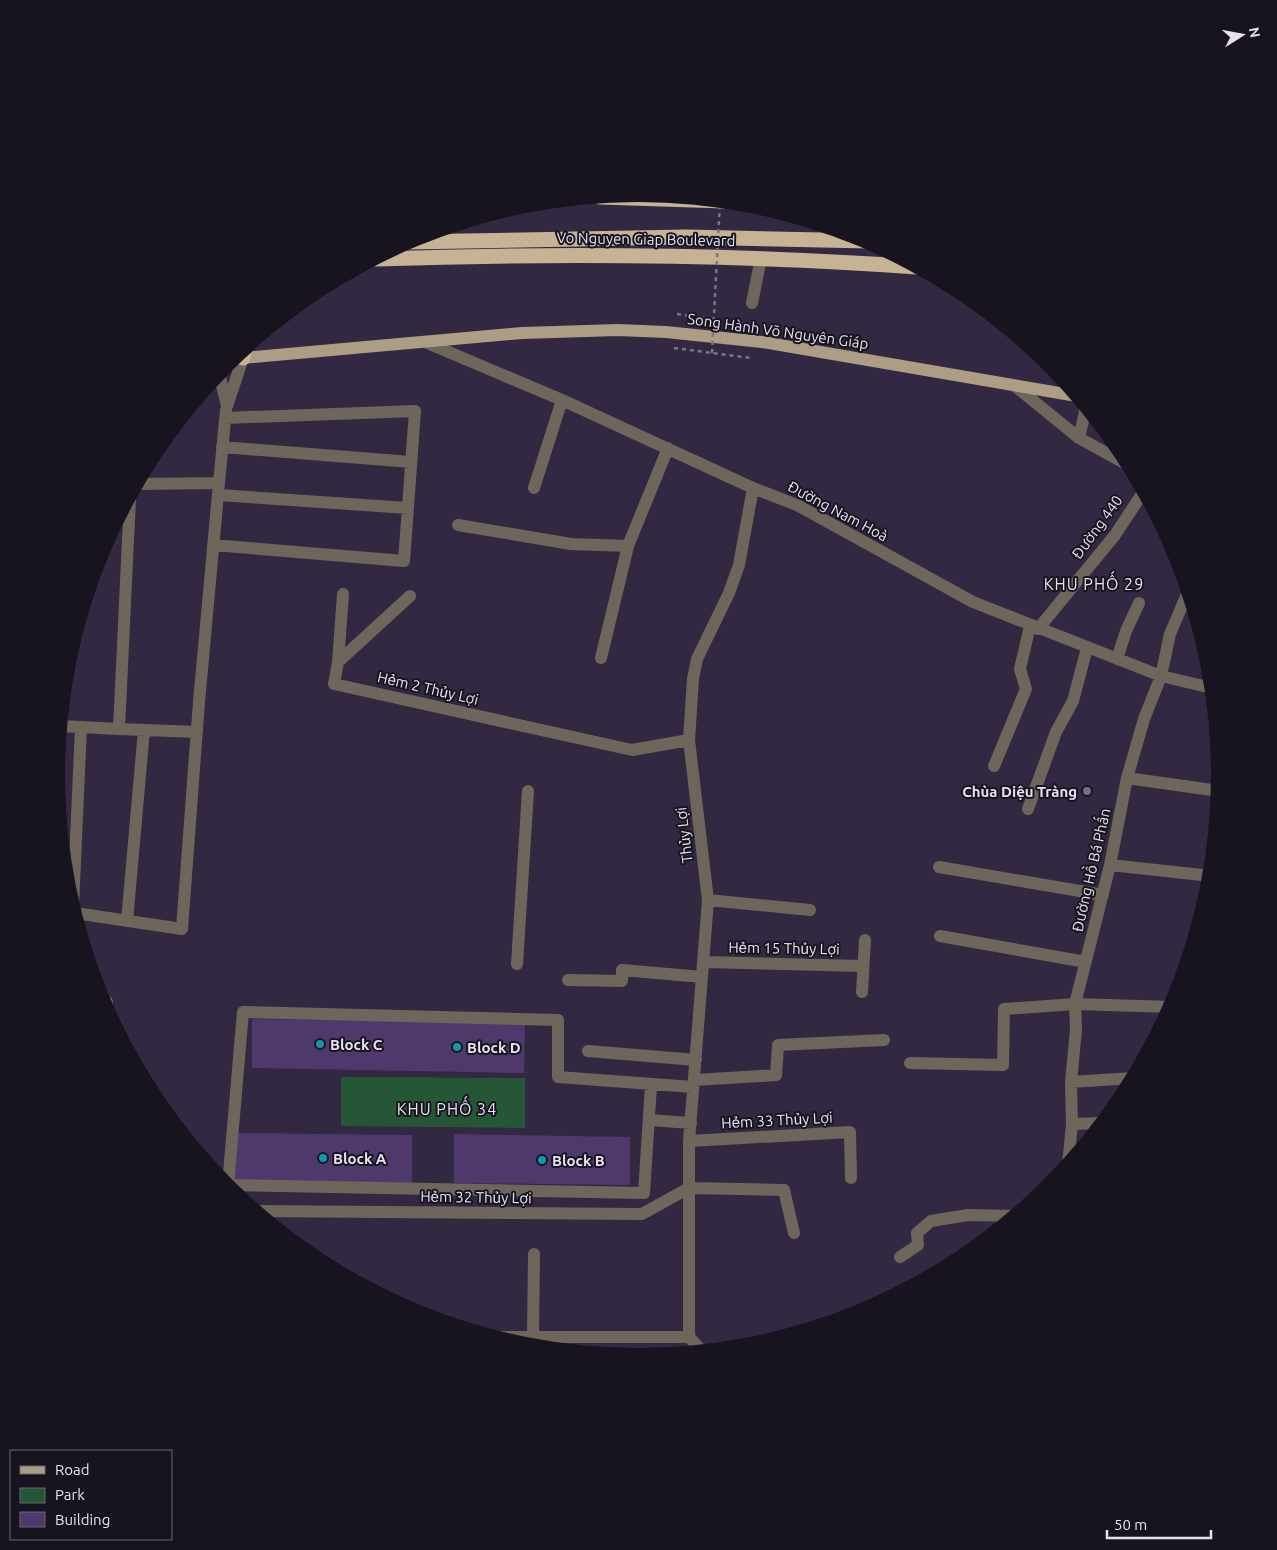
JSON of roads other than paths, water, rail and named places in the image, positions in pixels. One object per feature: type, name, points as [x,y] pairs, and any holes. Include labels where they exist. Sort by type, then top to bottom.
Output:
[{"type":"highway","name":"Vo Nguyen Giap Boulevard","points":[[428,242],[686,237],[846,240]]},
{"type":"highway","name":"Vo Nguyen Giap Boulevard","points":[[392,258],[515,254],[761,258],[902,266]]},
{"type":"main road","name":"Song Hành Võ Nguyên Giáp","points":[[248,355],[570,331],[666,332],[762,342],[1068,394]]},
{"type":"street","points":[[752,303],[761,258]]},
{"type":"street","name":"Đường Nam Hoà","points":[[425,342],[562,400],[753,488],[797,505],[973,602],[1034,628],[1161,676],[1205,686]]},
{"type":"street","points":[[83,914],[182,929],[222,447],[226,412],[237,365]]},
{"type":"street","points":[[221,382],[226,412]]},
{"type":"street","points":[[1015,386],[1079,438],[1117,459]]},
{"type":"street","points":[[534,488],[562,400]]},
{"type":"street","points":[[213,545],[404,560],[415,411],[226,412]]},
{"type":"street","points":[[1079,438],[1084,415]]},
{"type":"street","points":[[222,447],[411,462]]},
{"type":"street","points":[[601,658],[628,546],[668,448]]},
{"type":"street","points":[[144,484],[219,489],[408,508]]},
{"type":"street","name":"Thủy Lợi","points":[[689,1338],[689,1141],[708,900],[689,740],[693,679],[697,659],[729,593],[739,565],[753,488]]},
{"type":"street","name":"Đường 440","points":[[1034,628],[1115,535],[1140,497]]},
{"type":"street","points":[[119,728],[129,511]]},
{"type":"street","points":[[458,525],[571,544],[628,546]]},
{"type":"street","points":[[338,662],[343,594]]},
{"type":"street","points":[[338,662],[410,596]]},
{"type":"street","name":"Đường Hồ Bá Phấn","points":[[1069,1154],[1072,1124],[1071,1082],[1076,1029],[1075,1004],[1110,865],[1127,778],[1144,720],[1161,676],[1170,634],[1185,600]]},
{"type":"street","points":[[1117,659],[1126,631],[1139,603]]},
{"type":"street","points":[[994,766],[1026,689],[1020,669],[1034,628]]},
{"type":"street","points":[[1028,809],[1056,732],[1073,701],[1087,648]]},
{"type":"street","name":"Hẻm 2 Thủy Lợi","points":[[338,662],[334,684],[632,750],[689,740]]},
{"type":"street","points":[[67,726],[197,732]]},
{"type":"street","points":[[74,877],[82,727]]},
{"type":"street","points":[[127,921],[144,730]]},
{"type":"street","points":[[1127,778],[1212,790]]},
{"type":"street","points":[[517,964],[528,791]]},
{"type":"street","points":[[1110,865],[1203,875]]},
{"type":"street","points":[[939,867],[1103,895]]},
{"type":"street","points":[[708,900],[810,910]]},
{"type":"street","points":[[940,936],[1086,962]]},
{"type":"street","points":[[862,992],[865,940]]},
{"type":"street","name":"Hẻm 15 Thủy Lợi","points":[[704,962],[863,966]]},
{"type":"street","points":[[568,980],[622,981],[622,970],[702,977]]},
{"type":"street","points":[[910,1063],[1003,1066],[1004,1009],[1075,1004],[1163,1007]]},
{"type":"street","points":[[229,1176],[242,1012],[558,1020],[558,1077],[651,1085],[694,1084],[776,1075],[778,1045],[884,1040]]},
{"type":"street","points":[[588,1051],[696,1060]]},
{"type":"street","points":[[1071,1082],[1125,1079]]},
{"type":"street","points":[[238,1185],[644,1193],[651,1085]]},
{"type":"street","points":[[649,1120],[690,1123]]},
{"type":"street","points":[[1072,1124],[1093,1124]]},
{"type":"street","name":"Hẻm 33 Thủy Lợi","points":[[689,1141],[850,1132],[852,1178]]},
{"type":"street","points":[[689,1188],[784,1190],[794,1233]]},
{"type":"street","name":"Hẻm 32 Thủy Lợi","points":[[266,1211],[642,1214],[689,1188]]},
{"type":"street","points":[[900,1257],[918,1245],[917,1232],[930,1221],[968,1215],[1005,1216]]},
{"type":"street","points":[[533,1337],[534,1254]]},
{"type":"street","points":[[527,1337],[689,1338],[696,1345]]},
{"type":"place","name":"Chùa Diệu Tràng","points":[[1087,791]]},
{"type":"place","name":"Block C","points":[[320,1044]]},
{"type":"place","name":"Block D","points":[[457,1047]]},
{"type":"place","name":"Block A","points":[[323,1158]]},
{"type":"place","name":"Block B","points":[[542,1160]]},
{"type":"district","name":"KHU PHỐ 29","points":[[1094,584]]},
{"type":"district","name":"KHU PHỐ 34","points":[[447,1109]]}]
